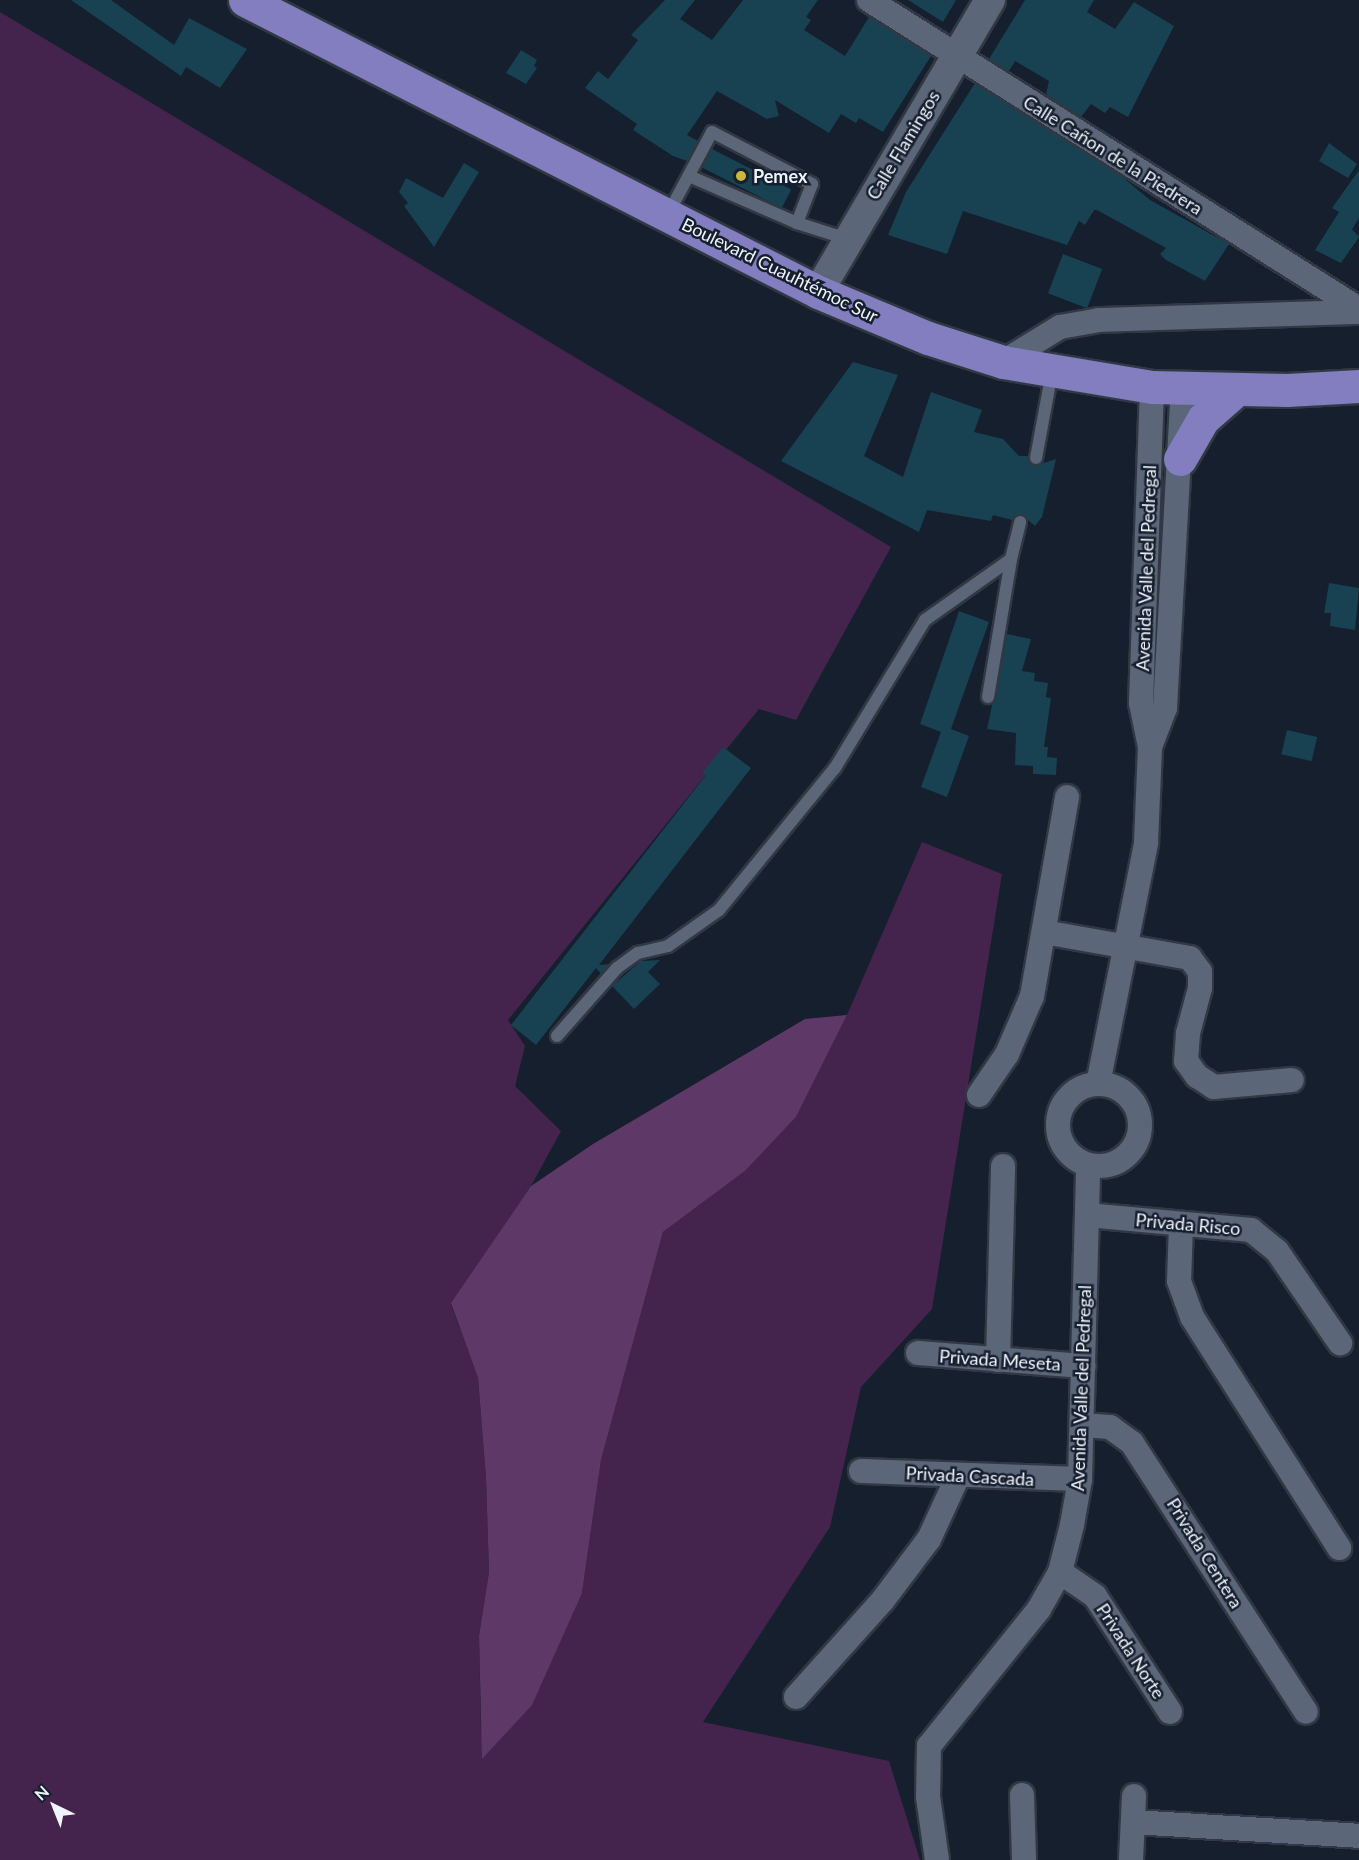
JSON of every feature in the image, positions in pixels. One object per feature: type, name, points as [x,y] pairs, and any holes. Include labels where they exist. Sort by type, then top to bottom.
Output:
[{"type":"main road","name":"Boulevard Cuauhtémoc Sur","points":[[245,0],[818,292],[928,339],[1003,362],[1168,389],[1236,391],[1359,386]]},
{"type":"main road","points":[[1179,459],[1203,419],[1236,391]]},
{"type":"street","name":"Calle Cañon de la Piedrera","points":[[869,0],[1359,310]]},
{"type":"street","name":"Calle Flamingos","points":[[818,292],[847,239],[990,0]]},
{"type":"street","name":"Calle Cañon de la Piedrera","points":[[1003,362],[1060,327],[1098,320],[1359,310]]},
{"type":"street","name":"Avenida Valle del Pedregal","points":[[1150,747],[1166,708],[1179,459],[1168,389]]},
{"type":"street","name":"Avenida Valle del Pedregal","points":[[1098,1084],[1128,945],[1146,843],[1150,747],[1141,703],[1144,604],[1168,389]]},
{"type":"street","points":[[1144,604],[1171,603]]},
{"type":"street","points":[[980,1095],[1007,1054],[1032,996],[1066,797]]},
{"type":"street","points":[[1044,932],[1128,945],[1190,958],[1200,972],[1200,988],[1188,1033],[1186,1061],[1197,1076],[1214,1087],[1293,1080]]},
{"type":"street","points":[[1098,1084],[1110,1085],[1130,1098],[1136,1107],[1140,1130],[1130,1152],[1122,1159],[1099,1166],[1088,1165],[1077,1160],[1062,1143],[1058,1120],[1067,1099],[1087,1086],[1098,1084]]},
{"type":"street","name":"Avenida Valle del Pedregal","points":[[937,1860],[928,1797],[929,1746],[1039,1609],[1060,1572],[1080,1479],[1088,1165]]},
{"type":"street","points":[[998,1360],[1003,1166]]},
{"type":"street","name":"Privada Risco","points":[[1087,1215],[1182,1225],[1230,1225],[1251,1230],[1277,1251],[1340,1343]]},
{"type":"street","points":[[1182,1225],[1179,1281],[1192,1317],[1339,1548]]},
{"type":"street","name":"Privada Meseta","points":[[918,1353],[1083,1366]]},
{"type":"street","name":"Privada Centera","points":[[1082,1425],[1110,1427],[1132,1443],[1306,1712]]},
{"type":"street","name":"Privada Cascada","points":[[861,1471],[1080,1479]]},
{"type":"street","points":[[796,1697],[883,1600],[929,1539],[958,1476]]},
{"type":"street","name":"Privada Norte","points":[[1060,1572],[1095,1596],[1170,1712]]},
{"type":"street","points":[[1022,1795],[1024,1860]]},
{"type":"street","points":[[1131,1860],[1134,1796]]},
{"type":"street","points":[[1133,1822],[1359,1836]]},
{"type":"lane","points":[[668,215],[712,132],[812,184],[797,223]]},
{"type":"lane","points":[[689,176],[797,223],[847,239]]},
{"type":"lane","points":[[1036,458],[1052,370]]},
{"type":"lane","points":[[988,697],[1011,559],[1020,522]]},
{"type":"lane","points":[[557,1036],[617,968],[638,953],[668,946],[719,910],[835,768],[926,620],[1011,559]]},
{"type":"shaded area","points":[[0,12],[891,547],[796,720],[759,709],[508,1020],[525,1046],[515,1086],[561,1131],[531,1186],[451,1304],[478,1378],[486,1478],[489,1572],[479,1636],[481,1729],[582,1593],[601,1460],[663,1232],[745,1171],[796,1117],[847,1015],[922,842],[1002,874],[932,1309],[861,1387],[830,1527],[703,1722],[889,1761],[920,1860],[0,1860]]},
{"type":"shaded area","points":[[847,1015],[796,1117],[745,1171],[663,1232],[601,1460],[582,1593],[532,1705],[482,1759],[479,1636],[489,1572],[486,1478],[478,1378],[451,1303],[531,1186],[593,1144],[805,1019]]},
{"type":"building","points":[[71,0],[111,0],[174,45],[189,18],[247,49],[220,88],[186,67],[181,76]]},
{"type":"building","points":[[665,0],[695,0],[680,19],[712,40],[743,0],[818,0],[806,17],[811,20],[804,30],[845,56],[869,17],[931,56],[883,132],[859,118],[856,123],[841,114],[829,133],[775,100],[779,116],[767,119],[717,91],[687,135],[698,141],[687,161],[673,156],[633,130],[637,124],[585,88],[598,71],[608,79],[638,40],[631,35]]},
{"type":"building","points":[[908,0],[956,0],[943,22]]},
{"type":"building","points":[[1025,0],[1094,0],[1087,12],[1115,29],[1134,2],[1174,26],[1128,117],[1110,107],[1105,113],[1091,104],[1081,117],[1046,94],[1049,81],[1015,61],[1009,71],[989,59]]},
{"type":"building","points":[[521,50],[537,60],[534,66],[537,68],[526,84],[506,73]]},
{"type":"building","points":[[975,83],[1120,175],[1150,200],[1229,244],[1205,281],[1166,260],[1160,254],[1166,248],[1097,210],[1094,210],[1085,225],[1079,221],[1067,245],[963,211],[947,254],[888,235],[906,192]]},
{"type":"building","points":[[1329,143],[1357,164],[1348,178],[1319,161]]},
{"type":"building","name":"Pemex","points":[[712,149],[791,189],[782,208],[702,168]]},
{"type":"building","points":[[464,163],[479,172],[434,247],[404,206],[408,203],[399,192],[406,178],[443,198]]},
{"type":"building","points":[[1359,170],[1359,218],[1352,229],[1359,237],[1341,263],[1315,250],[1339,212],[1332,208]]},
{"type":"building","points":[[1063,254],[1102,269],[1087,308],[1048,293]]},
{"type":"building","points":[[853,362],[898,375],[864,456],[903,477],[931,392],[982,410],[974,432],[1003,439],[1019,456],[1028,456],[1034,466],[1056,459],[1042,517],[1035,526],[1021,514],[1012,520],[993,515],[991,521],[927,510],[919,532],[781,461]]},
{"type":"building","points":[[1329,583],[1359,588],[1355,630],[1330,626],[1331,613],[1324,613]]},
{"type":"building","points":[[959,611],[989,622],[951,729],[969,736],[947,797],[921,787],[941,732],[920,724]]},
{"type":"building","points":[[1007,634],[1031,639],[1022,671],[1035,673],[1034,681],[1048,683],[1046,697],[1051,698],[1044,747],[1048,747],[1047,757],[1057,758],[1056,775],[1033,774],[1033,766],[1015,765],[1016,733],[987,729]]},
{"type":"building","points":[[1287,730],[1317,737],[1312,761],[1281,754]]},
{"type":"building","points":[[723,747],[751,768],[599,965],[610,964],[601,974],[596,968],[536,1045],[511,1025],[706,775],[702,773]]},
{"type":"building","points":[[660,960],[648,972],[660,984],[634,1009],[612,986],[641,961]]},
{"type":"place","name":"Pemex","points":[[741,176]]}]
